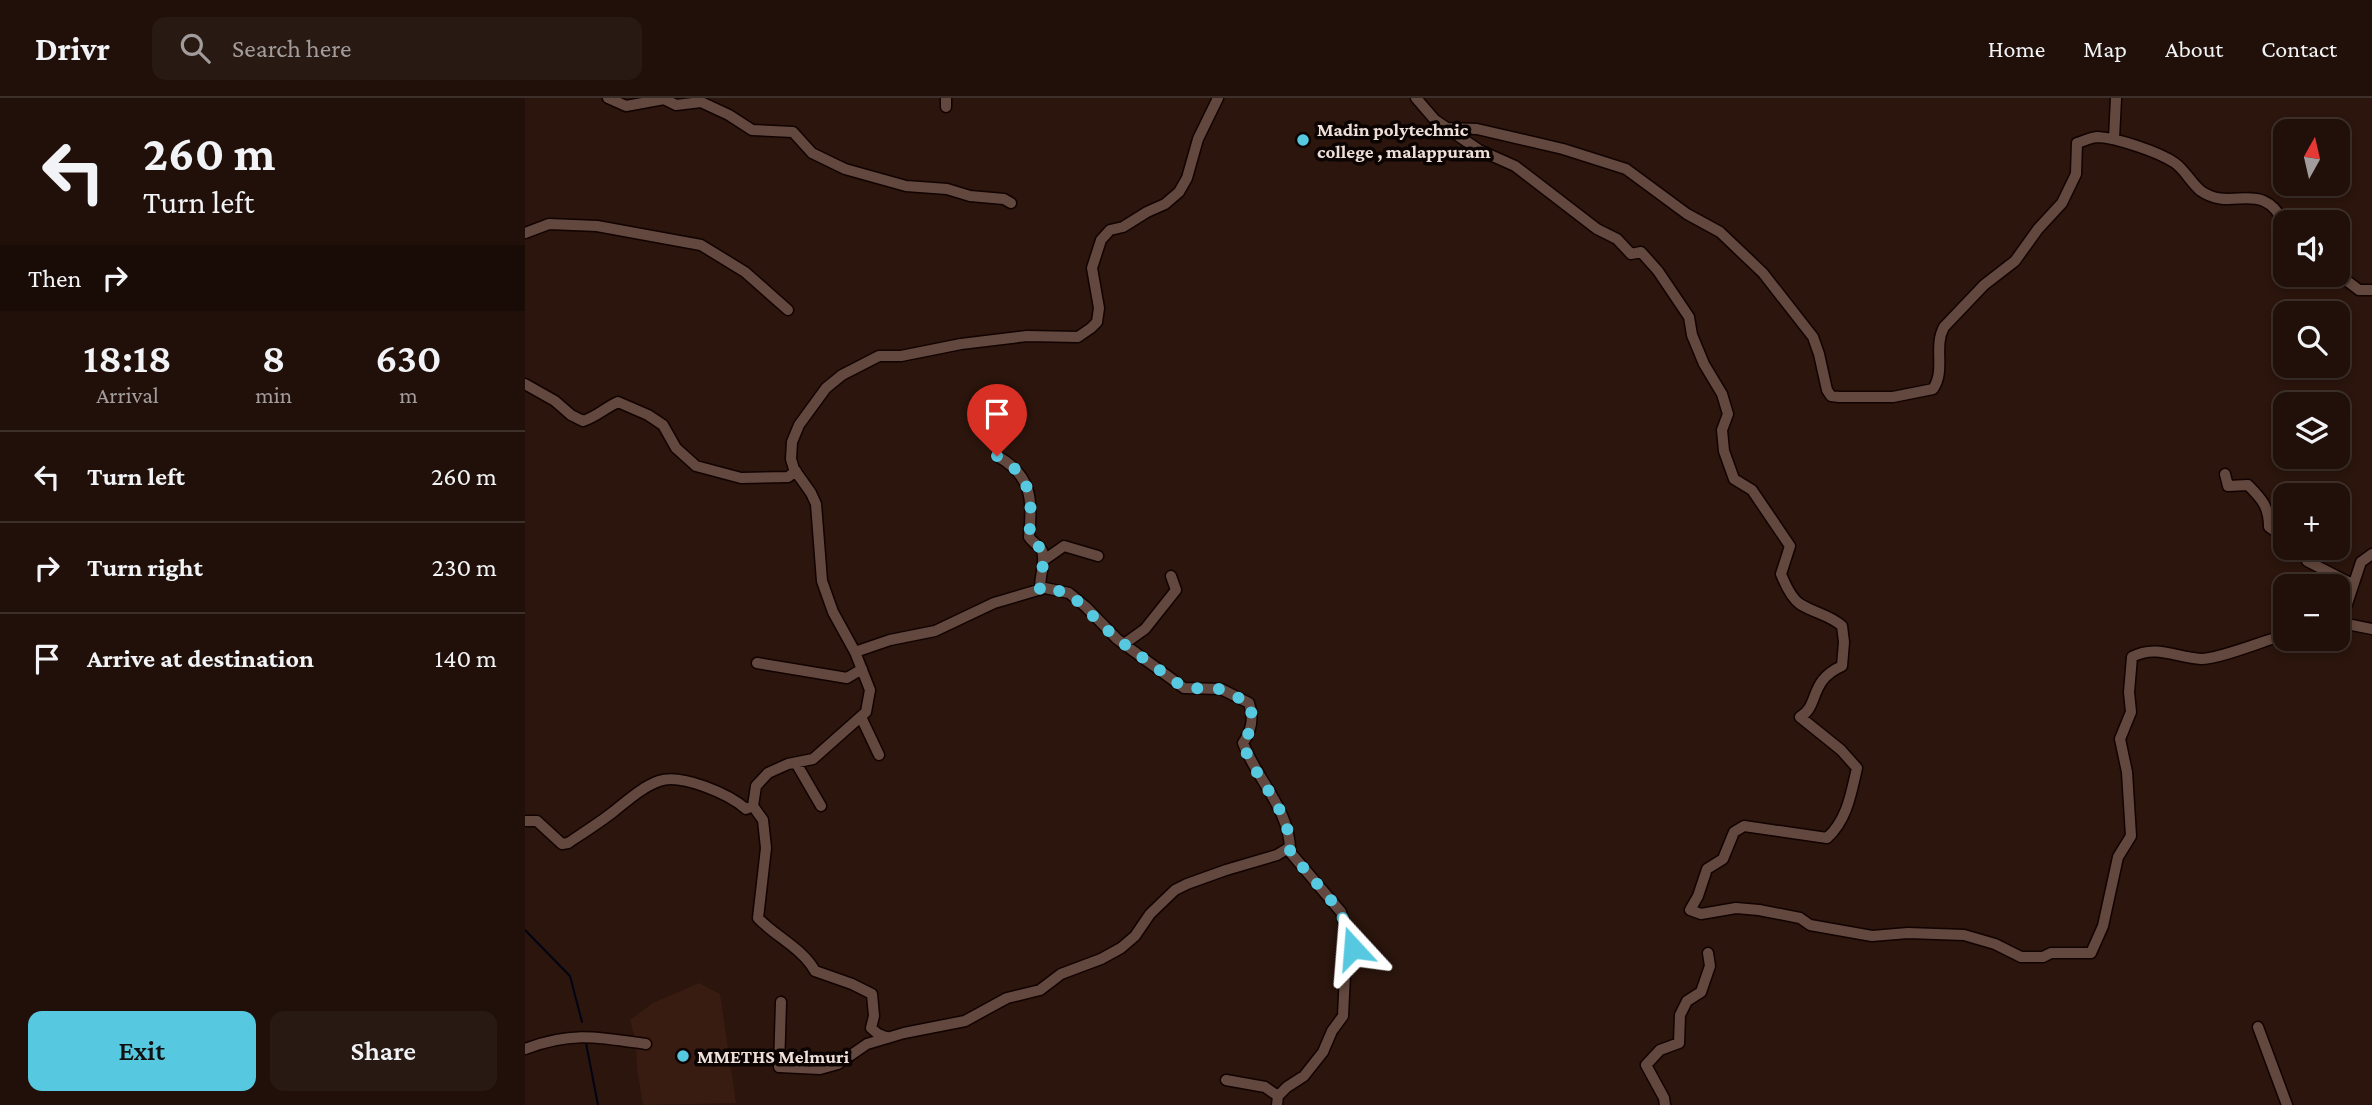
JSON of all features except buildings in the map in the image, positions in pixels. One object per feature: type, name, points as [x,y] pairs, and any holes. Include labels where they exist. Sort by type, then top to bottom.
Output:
[{"type":"street","points":[[608,98],[626,106],[664,99],[675,105],[701,103],[729,115],[752,130],[793,132],[812,153],[845,169],[906,186],[947,189],[970,197],[1004,198],[1011,203]]},
{"type":"street","points":[[888,1038],[871,1028],[874,1016],[872,994],[815,971],[807,958],[758,918],[766,848],[763,820],[753,806],[757,786],[768,773],[813,759],[866,712],[870,690],[855,652],[827,598],[819,562],[816,504],[791,459],[792,442],[799,425],[827,388],[842,375],[879,356],[901,356],[961,344],[1027,336],[1078,337],[1091,328],[1097,321],[1099,307],[1092,268],[1101,240],[1110,230],[1123,227],[1165,204],[1179,192],[1187,178],[1198,139],[1218,98]]},
{"type":"street","points":[[1416,98],[1445,128],[1479,150],[1515,166],[1597,229],[1617,239],[1631,254],[1641,252],[1658,271],[1689,317],[1692,335],[1704,364],[1722,394],[1728,414],[1722,430],[1724,451],[1734,480],[1752,490],[1790,546],[1781,574],[1787,588],[1797,603],[1833,618],[1842,626],[1842,666],[1820,680],[1807,713],[1800,718],[1841,750],[1857,768],[1839,827],[1828,838],[1744,826],[1734,832],[1723,859],[1707,869],[1690,910],[1701,914],[1736,908],[1759,910],[1800,918],[1810,925],[1872,936],[1908,933],[1964,935],[1995,944],[2021,957],[2043,957],[2051,953],[2091,953],[2103,926],[2118,857],[2131,836],[2127,772],[2120,739],[2131,712],[2129,692],[2132,657],[2143,651],[2159,651],[2202,659],[2273,638]]},
{"type":"street","points":[[2114,139],[2116,98]]},
{"type":"street","points":[[1445,128],[1477,129],[1563,149],[1635,174],[1671,203],[1731,240],[1763,273],[1813,337],[1831,396],[1893,397],[1933,389],[1940,368],[1938,351],[1940,334],[1944,327],[1984,285],[2015,261],[2062,202],[2076,174],[2077,143],[2095,136],[2123,141],[2175,163],[2202,191],[2221,198],[2258,198],[2278,210]]},
{"type":"street","points":[[525,233],[549,224],[597,226],[701,245],[745,272],[788,310]]},
{"type":"street","points":[[2350,283],[2359,290],[2372,289]]},
{"type":"street","points":[[525,384],[583,421],[594,418],[618,402],[648,415],[663,425],[676,448],[696,466],[741,478],[788,477],[796,471]]},
{"type":"street","points":[[997,456],[1013,465],[1024,477],[1032,508],[1029,537],[1041,549],[1044,560],[1039,576],[1040,590]]},
{"type":"street","points":[[2225,474],[2228,486],[2248,485],[2257,494],[2269,511],[2269,527],[2273,530]]},
{"type":"street","points":[[1044,560],[1064,546],[1098,556]]},
{"type":"street","points":[[2350,590],[2361,562],[2372,554]]},
{"type":"street","points":[[2307,560],[2352,584]]},
{"type":"street","points":[[1123,644],[1145,629],[1176,590],[1171,576]]},
{"type":"street","points":[[855,652],[890,640],[935,631],[994,603],[1045,588],[1069,593],[1123,644],[1184,688],[1221,689],[1249,703],[1252,721],[1249,734],[1243,743],[1253,766],[1287,823],[1290,852],[1341,912],[1345,927],[1354,943],[1346,964],[1343,1016],[1332,1031],[1323,1052],[1304,1076],[1277,1100],[1265,1087],[1226,1080]]},
{"type":"street","points":[[2350,625],[2372,629]]},
{"type":"street","points":[[757,663],[847,678],[862,669]]},
{"type":"street","points":[[861,717],[879,755]]},
{"type":"street","points":[[796,763],[821,806]]},
{"type":"street","points":[[527,818],[549,830],[562,844],[568,843],[660,780],[689,782],[738,802],[746,808],[753,806]]},
{"type":"street","points":[[781,1002],[777,1057],[779,1066],[820,1069],[838,1064],[867,1044],[965,1021],[1007,998],[1040,990],[1061,974],[1101,959],[1121,948],[1175,890],[1226,870],[1277,855],[1290,847]]},
{"type":"street","points":[[1665,1105],[1660,1088],[1646,1065],[1660,1050],[1679,1042],[1680,1015],[1687,1001],[1701,992],[1710,966],[1708,953]]},
{"type":"street","points":[[2258,1027],[2287,1105]]},
{"type":"street","points":[[525,1049],[549,1040],[585,1036],[646,1044]]},
{"type":"shaded area","name":"MMETHS Melmuri","points":[[699,983],[720,994],[736,1103],[643,1105],[636,1042],[630,1020],[653,1003]]},
{"type":"waterway","points":[[525,930],[570,976],[582,1022]]},
{"type":"waterway","points":[[586,1043],[598,1105]]},
{"type":"place","name":"Madin polytechnic college , malappuram","points":[[1303,140]]},
{"type":"place","name":"MMETHS Melmuri","points":[[683,1056]]},
{"type":"route","points":[[997,456],[1013,465],[1024,477],[1032,508],[1029,537],[1041,549],[1044,560],[1039,576],[1040,590],[1045,588],[1069,593],[1117,639],[1184,688],[1221,689],[1249,703],[1252,721],[1249,734],[1243,743],[1247,754],[1287,823],[1290,852],[1341,912],[1345,927],[1354,943],[1353,948]]}]
